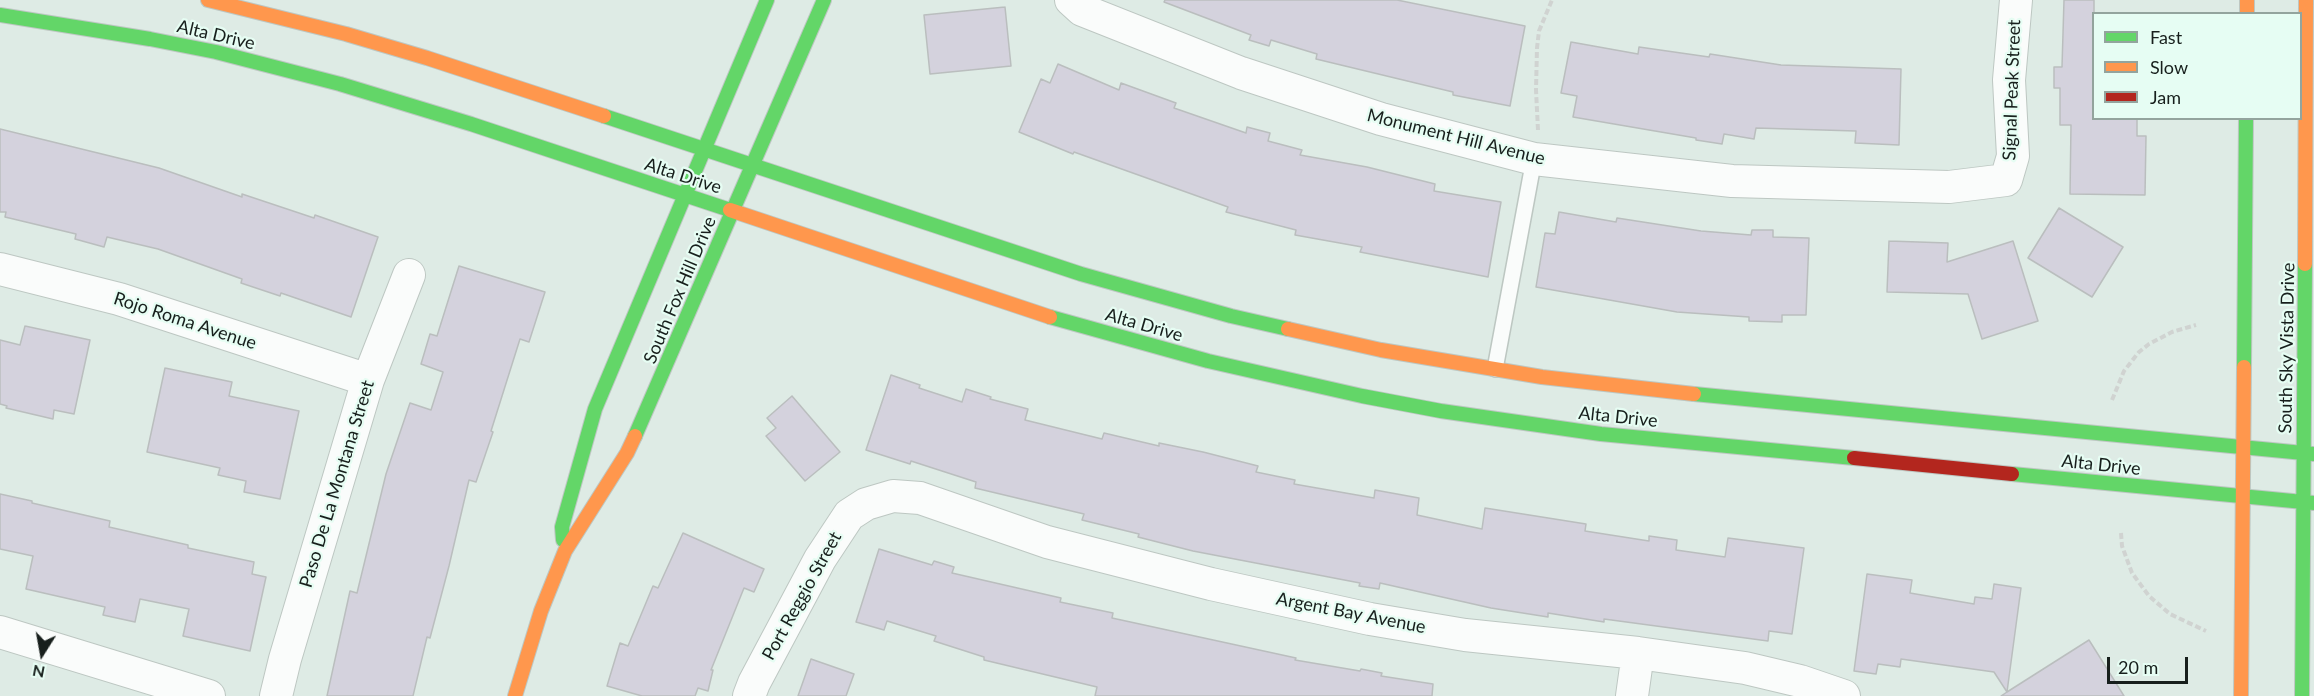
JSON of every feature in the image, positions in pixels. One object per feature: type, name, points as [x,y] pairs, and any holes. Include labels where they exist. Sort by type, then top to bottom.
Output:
[{"type":"main road","name":"Alta Drive","points":[[207,0],[324,28],[428,58],[704,148],[1007,251],[1157,296],[1231,316],[1382,350],[1495,369],[1644,389],[2309,454]]},
{"type":"main road","name":"South Fox Hill Drive","points":[[565,551],[562,527],[596,409],[767,0]]},
{"type":"main road","name":"South Fox Hill Drive","points":[[514,696],[541,611],[565,551],[627,453],[647,412],[824,0]]},
{"type":"main road","name":"South Sky Vista Drive","points":[[2302,696],[2309,502],[2306,0]]},
{"type":"main road","name":"Alta Drive","points":[[0,15],[150,39],[284,69],[471,124],[1050,317],[1135,342],[1275,378],[1442,411],[1601,434],[2309,502]]},
{"type":"main road","points":[[2241,696],[2246,120]]},
{"type":"street","name":"Monument Hill Avenue","points":[[1071,0],[1082,10],[1241,73],[1381,119],[1732,181],[1949,187],[2006,180]]},
{"type":"street","name":"Signal Peak Street","points":[[2006,180],[2013,156],[2009,80],[2016,0]]},
{"type":"street","name":"Rojo Roma Avenue","points":[[0,269],[119,298],[368,380]]},
{"type":"street","name":"Paso De La Montana Street","points":[[276,696],[368,380],[409,275]]},
{"type":"street","name":"Argent Bay Avenue","points":[[866,504],[893,496],[920,498],[1047,542],[1211,584],[1370,620],[1466,635],[1638,653],[1745,668],[1800,681],[1844,696]]},
{"type":"street","name":"Port Reggio Street","points":[[749,696],[820,559],[849,515],[866,504]]},
{"type":"street","points":[[0,632],[209,696]]},
{"type":"street","points":[[1632,696],[1638,653]]},
{"type":"lane","points":[[1495,369],[1535,148]]},
{"type":"path","points":[[1535,148],[1537,48],[1542,23],[1552,0]]},
{"type":"path","points":[[2112,400],[2124,371],[2139,352],[2172,332],[2196,326]]},
{"type":"path","points":[[2121,533],[2122,546],[2132,573],[2150,596],[2170,614],[2206,631]]},
{"type":"building","points":[[1165,0],[1397,0],[1525,26],[1510,106],[1453,95],[1453,92],[1316,59],[1317,54],[1271,40],[1269,46],[1249,40],[1251,35],[1164,2]]},
{"type":"building","points":[[2064,0],[2094,0],[2092,120],[2137,120],[2137,136],[2146,136],[2145,195],[2070,194],[2071,125],[2060,125],[2060,88],[2054,88],[2054,67],[2062,67]]},
{"type":"building","points":[[1005,7],[1011,66],[930,74],[924,15]]},
{"type":"building","points":[[1571,42],[1638,54],[1639,47],[1709,57],[1710,54],[1781,65],[1901,69],[1899,145],[1855,143],[1856,131],[1756,128],[1754,139],[1724,134],[1722,144],[1573,117],[1577,96],[1561,93]]},
{"type":"building","points":[[1058,64],[1119,90],[1121,83],[1176,103],[1174,108],[1246,133],[1247,127],[1270,133],[1268,141],[1302,150],[1300,155],[1367,167],[1435,184],[1434,191],[1501,202],[1488,277],[1360,252],[1362,247],[1295,235],[1296,230],[1226,212],[1228,207],[1074,152],[1073,154],[1019,132],[1041,79],[1050,83]]},
{"type":"building","points":[[0,129],[159,168],[242,197],[242,194],[314,218],[315,215],[378,237],[351,317],[281,293],[280,296],[241,283],[242,279],[158,249],[107,237],[104,247],[75,239],[76,234],[5,217],[6,212],[0,212]]},
{"type":"building","points":[[2059,208],[2123,247],[2092,297],[2028,258]]},
{"type":"building","points":[[1559,212],[1616,222],[1617,218],[1701,231],[1751,235],[1752,230],[1773,230],[1773,237],[1809,238],[1806,315],[1782,315],[1782,322],[1749,321],[1749,317],[1677,312],[1536,287],[1545,233],[1555,234]]},
{"type":"building","points":[[1889,241],[1948,243],[1947,262],[2013,241],[2038,321],[1982,339],[1968,294],[1887,292]]},
{"type":"building","points":[[459,266],[545,292],[529,342],[520,339],[476,482],[469,480],[449,566],[430,638],[427,637],[413,696],[327,696],[350,591],[357,593],[386,474],[410,403],[431,410],[443,372],[421,364],[430,334],[437,336]]},
{"type":"building","points":[[25,326],[90,340],[74,414],[54,410],[53,419],[6,408],[7,406],[0,404],[0,340],[20,345]]},
{"type":"building","points":[[165,368],[232,382],[229,396],[299,411],[280,499],[244,492],[246,481],[218,475],[220,468],[147,452]]},
{"type":"building","points":[[891,375],[920,385],[919,388],[962,402],[966,389],[991,397],[990,399],[1028,409],[1025,420],[1102,439],[1104,433],[1159,446],[1159,443],[1203,452],[1258,466],[1256,472],[1295,480],[1294,484],[1374,498],[1375,490],[1419,498],[1417,515],[1482,529],[1485,508],[1586,524],[1585,531],[1649,541],[1649,536],[1677,540],[1676,550],[1725,557],[1728,538],[1804,548],[1792,634],[1769,631],[1768,641],[1604,619],[1604,622],[1548,613],[1548,617],[1491,608],[1380,583],[1379,589],[1359,586],[1360,583],[1193,551],[1138,537],[1139,534],[1082,520],[1084,514],[975,488],[976,482],[911,461],[910,464],[866,450]]},
{"type":"building","points":[[792,396],[840,452],[805,481],[766,436],[776,428],[767,418]]},
{"type":"building","points":[[0,494],[110,521],[109,527],[188,545],[188,548],[254,562],[252,574],[266,577],[250,651],[183,636],[189,609],[140,599],[135,622],[103,615],[105,607],[26,589],[33,556],[0,549]]},
{"type":"building","points":[[683,533],[764,569],[754,592],[744,588],[711,670],[713,670],[708,691],[698,688],[695,696],[642,696],[607,686],[620,643],[628,646],[653,586],[658,588]]},
{"type":"building","points":[[879,549],[932,565],[934,561],[954,567],[952,573],[1061,598],[1060,602],[1113,613],[1112,618],[1296,658],[1295,660],[1360,671],[1361,669],[1382,673],[1381,676],[1433,684],[1432,696],[1095,696],[1097,687],[984,660],[984,657],[934,641],[936,636],[887,621],[884,630],[856,622]]},
{"type":"building","points":[[1867,574],[1912,580],[1910,593],[1974,604],[1975,597],[1992,599],[1994,584],[2021,588],[2007,692],[1994,672],[1901,659],[1900,667],[1878,664],[1876,674],[1854,671]]},
{"type":"building","points":[[2089,640],[2124,696],[2001,696]]},
{"type":"building","points":[[811,659],[854,674],[846,696],[798,696]]},
{"type":"traffic: fast","points":[[563,540],[562,527],[595,409],[767,0]]},
{"type":"traffic: fast","points":[[635,436],[824,0]]},
{"type":"traffic: fast","points":[[0,15],[216,52],[340,84],[471,124],[730,210]]},
{"type":"traffic: fast","points":[[604,116],[1081,274],[1231,316],[1288,329]]},
{"type":"traffic: fast","points":[[2244,367],[2246,120]]},
{"type":"traffic: fast","points":[[2302,696],[2305,264]]},
{"type":"traffic: fast","points":[[1050,317],[1208,361],[1362,396],[1441,411],[1601,434],[1854,458]]},
{"type":"traffic: fast","points":[[1694,394],[2314,454]]},
{"type":"traffic: fast","points":[[2012,474],[2314,503]]},
{"type":"traffic: slow","points":[[208,0],[346,34],[604,116]]},
{"type":"traffic: slow","points":[[2247,0],[2247,12]]},
{"type":"traffic: slow","points":[[2305,264],[2306,0]]},
{"type":"traffic: slow","points":[[730,210],[1050,317]]},
{"type":"traffic: slow","points":[[1288,329],[1381,350],[1542,377],[1694,394]]},
{"type":"traffic: slow","points":[[2241,696],[2244,367]]},
{"type":"traffic: slow","points":[[515,696],[541,611],[565,551],[627,453],[635,436]]},
{"type":"traffic: jam","points":[[1854,458],[2012,474]]}]
